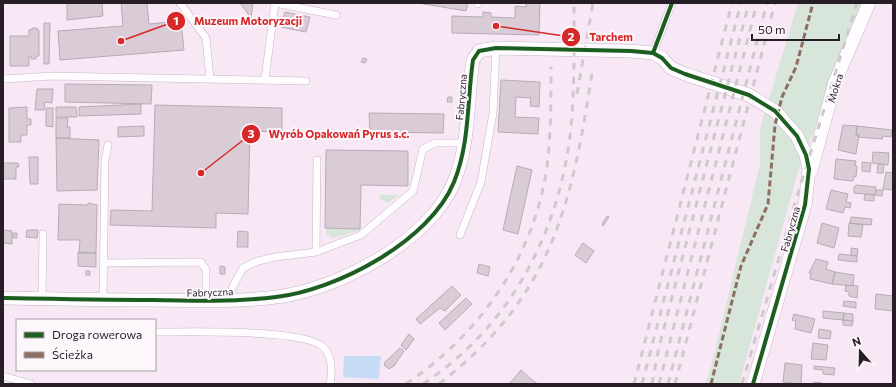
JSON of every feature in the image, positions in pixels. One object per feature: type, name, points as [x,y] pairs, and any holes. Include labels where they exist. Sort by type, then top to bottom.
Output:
[{"type":"street","name":"Mokra","points":[[810,177],[836,82],[869,3]]},
{"type":"street","name":"Fabryczna","points":[[3,298],[228,300],[276,297],[322,286],[380,259],[408,240],[441,204],[454,183],[462,160],[473,60],[479,51],[496,48],[631,51],[653,53],[662,58],[671,68],[749,95],[775,111],[797,136],[806,155],[810,177],[805,204],[753,384]]},
{"type":"lane","points":[[180,3],[206,38],[210,79]]},
{"type":"lane","points":[[265,79],[275,3],[336,15]]},
{"type":"lane","points":[[653,53],[672,3]]},
{"type":"lane","points":[[460,235],[481,182],[493,113],[496,48]]},
{"type":"lane","points":[[3,79],[52,76],[306,81]]},
{"type":"lane","points":[[228,300],[234,284],[243,268],[258,261],[274,257],[316,252],[361,235],[413,190],[422,148],[435,143],[465,143]]},
{"type":"lane","points":[[103,300],[105,160],[108,144]]},
{"type":"lane","points":[[316,252],[317,160]]},
{"type":"lane","points":[[42,299],[43,234]]},
{"type":"lane","points":[[103,263],[201,262],[206,270],[206,300]]},
{"type":"lane","points":[[156,332],[285,334],[317,342],[325,348],[330,359],[332,374],[330,384]]},
{"type":"lane","points":[[3,376],[31,384]]},
{"type":"shaded area","points":[[798,3],[865,3],[844,51],[797,175],[739,384],[705,384],[711,367],[760,164],[760,128]]},
{"type":"shaded area","points":[[379,195],[399,195],[388,203],[381,200]]},
{"type":"shaded area","points":[[325,228],[360,230],[333,238],[327,234]]},
{"type":"water","points":[[344,356],[381,356],[379,379],[343,377]]},
{"type":"building","points":[[67,3],[102,3],[103,16],[67,20]]},
{"type":"building","points":[[121,3],[147,3],[149,24],[181,21],[184,50],[60,60],[58,31],[123,26]]},
{"type":"building","points":[[240,3],[253,3],[251,18]]},
{"type":"building","points":[[418,3],[468,3],[466,11]]},
{"type":"building","points":[[526,3],[540,3],[539,35],[452,33],[452,16],[483,17],[483,12],[491,13],[491,17],[515,18],[515,6],[526,7]]},
{"type":"building","points":[[285,12],[310,17],[306,32],[281,27]]},
{"type":"building","points":[[44,23],[50,23],[49,64],[44,64]]},
{"type":"building","points":[[32,28],[37,28],[37,30],[39,30],[39,56],[36,56],[36,59],[31,59],[31,56],[29,56],[29,66],[10,66],[10,36],[29,36],[29,30],[32,30]]},
{"type":"building","points":[[363,58],[367,59],[365,63],[361,62]]},
{"type":"building","points":[[501,80],[540,82],[539,107],[530,106],[531,98],[516,97],[515,117],[539,118],[538,134],[498,132]]},
{"type":"building","points":[[65,84],[152,85],[151,104],[65,102]]},
{"type":"building","points":[[37,89],[53,89],[52,103],[45,102],[44,110],[35,110]]},
{"type":"building","points":[[448,97],[452,97],[452,102],[447,102]]},
{"type":"building","points":[[141,104],[141,114],[79,116],[79,107]]},
{"type":"building","points":[[155,105],[282,108],[282,132],[250,131],[248,214],[216,213],[216,228],[110,225],[111,210],[152,211]]},
{"type":"building","points":[[27,107],[27,119],[31,119],[31,125],[27,125],[27,135],[21,135],[21,142],[9,142],[9,108]]},
{"type":"building","points":[[56,107],[76,107],[77,117],[56,117]]},
{"type":"building","points":[[46,108],[53,108],[53,127],[46,126]]},
{"type":"building","points":[[369,113],[444,114],[443,133],[370,132]]},
{"type":"building","points":[[56,118],[68,118],[67,127],[70,127],[70,138],[56,138]]},
{"type":"building","points":[[843,125],[857,126],[856,135],[859,135],[856,154],[838,150]]},
{"type":"building","points":[[144,126],[144,136],[118,137],[118,127]]},
{"type":"building","points":[[857,126],[892,130],[891,137],[883,136],[882,139],[858,137],[859,135],[856,135]]},
{"type":"building","points":[[56,138],[99,140],[97,190],[57,191]]},
{"type":"building","points":[[326,150],[408,151],[408,186],[361,185],[360,229],[325,228]]},
{"type":"building","points":[[873,152],[889,153],[888,165],[872,163]]},
{"type":"building","points":[[29,157],[38,157],[38,184],[30,184]]},
{"type":"building","points":[[836,159],[856,161],[856,177],[854,176],[853,181],[834,179]]},
{"type":"building","points":[[862,162],[871,163],[870,172],[862,171]]},
{"type":"building","points":[[3,163],[18,163],[19,167],[16,167],[16,179],[3,179]]},
{"type":"building","points":[[878,164],[884,164],[883,173],[877,173]]},
{"type":"building","points":[[517,166],[532,170],[518,234],[503,230]]},
{"type":"building","points":[[886,172],[893,173],[893,190],[883,189]]},
{"type":"building","points":[[856,185],[876,187],[875,195],[854,193],[854,187]]},
{"type":"building","points":[[831,190],[848,194],[846,202],[851,203],[850,208],[845,207],[843,213],[826,209]]},
{"type":"building","points":[[876,190],[883,190],[882,196],[875,195]]},
{"type":"building","points":[[865,194],[874,195],[874,201],[864,200]]},
{"type":"building","points":[[88,203],[97,205],[96,253],[79,253],[80,240],[58,240],[59,204],[88,205]]},
{"type":"building","points":[[607,216],[609,217],[603,226],[602,224]]},
{"type":"building","points":[[851,217],[872,219],[871,225],[850,223]]},
{"type":"building","points":[[822,223],[839,228],[834,248],[817,243]]},
{"type":"building","points":[[849,223],[863,225],[861,237],[848,236]]},
{"type":"building","points":[[3,230],[12,231],[12,244],[3,243]]},
{"type":"building","points":[[27,230],[38,230],[37,238],[26,237]]},
{"type":"building","points":[[238,231],[248,232],[248,247],[237,247]]},
{"type":"building","points":[[13,233],[17,233],[17,238],[13,238]]},
{"type":"building","points":[[583,243],[594,251],[586,263],[575,255]]},
{"type":"building","points":[[851,248],[858,249],[857,256],[851,255]]},
{"type":"building","points":[[78,252],[96,253],[96,267],[78,266]]},
{"type":"building","points":[[839,254],[857,256],[857,262],[838,260]]},
{"type":"building","points":[[816,259],[828,262],[826,269],[835,272],[832,284],[810,279],[811,274],[809,273]]},
{"type":"building","points":[[479,264],[490,267],[488,276],[477,273]]},
{"type":"building","points":[[220,266],[225,267],[225,274],[220,274]]},
{"type":"building","points":[[86,271],[90,271],[90,275],[86,275]]},
{"type":"building","points":[[835,272],[854,275],[853,286],[832,284]]},
{"type":"building","points":[[846,285],[858,286],[857,298],[849,296],[849,292],[845,291]]},
{"type":"building","points":[[452,286],[461,295],[445,311],[440,308],[420,324],[416,319]]},
{"type":"building","points":[[876,294],[893,296],[893,311],[875,309]]},
{"type":"building","points":[[466,298],[472,304],[445,330],[439,323]]},
{"type":"building","points":[[844,301],[856,302],[856,308],[843,306]]},
{"type":"building","points":[[823,311],[844,313],[843,320],[823,318]]},
{"type":"building","points":[[844,313],[853,314],[853,321],[843,320]]},
{"type":"building","points":[[794,314],[815,319],[811,333],[795,329],[796,321],[792,320]]},
{"type":"building","points":[[843,320],[853,321],[852,326],[843,325]]},
{"type":"building","points":[[819,329],[831,331],[830,339],[818,338]]},
{"type":"building","points":[[409,334],[414,339],[406,350],[401,345]]},
{"type":"building","points":[[813,343],[828,345],[826,360],[811,359]]},
{"type":"building","points":[[400,348],[404,351],[394,366],[389,369],[384,365],[385,362]]},
{"type":"building","points":[[785,363],[802,365],[801,384],[783,382]]},
{"type":"building","points":[[814,366],[835,368],[834,375],[823,374],[823,370],[814,369]]},
{"type":"building","points":[[521,370],[532,380],[538,384],[509,384]]},
{"type":"building","points":[[814,382],[822,383],[822,384],[813,384]]},
{"type":"railway","points":[[423,384],[453,361],[480,335],[504,307],[524,276],[540,244],[554,209],[563,173],[572,119],[574,3]]},
{"type":"railway","points":[[577,94],[593,3]]},
{"type":"railway","points":[[634,384],[732,3]]},
{"type":"railway","points":[[642,384],[741,3]]},
{"type":"railway","points":[[652,384],[659,347],[749,3]]},
{"type":"railway","points":[[659,384],[757,3]]},
{"type":"railway","points":[[668,384],[767,3]]},
{"type":"railway","points":[[675,384],[775,3]]},
{"type":"railway","points":[[742,384],[795,203],[857,3]]},
{"type":"railway","points":[[406,384],[433,364],[457,342],[480,317],[516,262],[530,232],[540,200],[547,167],[550,130],[551,67]]},
{"type":"railway","points":[[439,384],[478,350],[509,316],[533,280],[551,243],[565,204],[576,161],[593,67]]},
{"type":"marked path","points":[[711,384],[741,266],[768,204],[775,125],[782,97],[796,67],[813,3]]},
{"type":"cycle path","points":[[653,53],[672,3]]},
{"type":"cycle path","points":[[3,298],[183,301],[261,299],[300,292],[326,284],[353,273],[379,259],[425,224],[442,204],[454,182],[463,152],[473,60],[479,51],[496,48],[631,51],[653,53],[662,58],[671,68],[749,95],[775,111],[797,136],[806,155],[809,169],[805,205],[753,384]]},
{"type":"place","name":"Tarchem","points":[[496,26]]},
{"type":"place","name":"Muzeum Motoryzacji","points":[[121,41]]},
{"type":"place","name":"Wyrób Opakowań Pyrus s.c.","points":[[201,173]]}]
